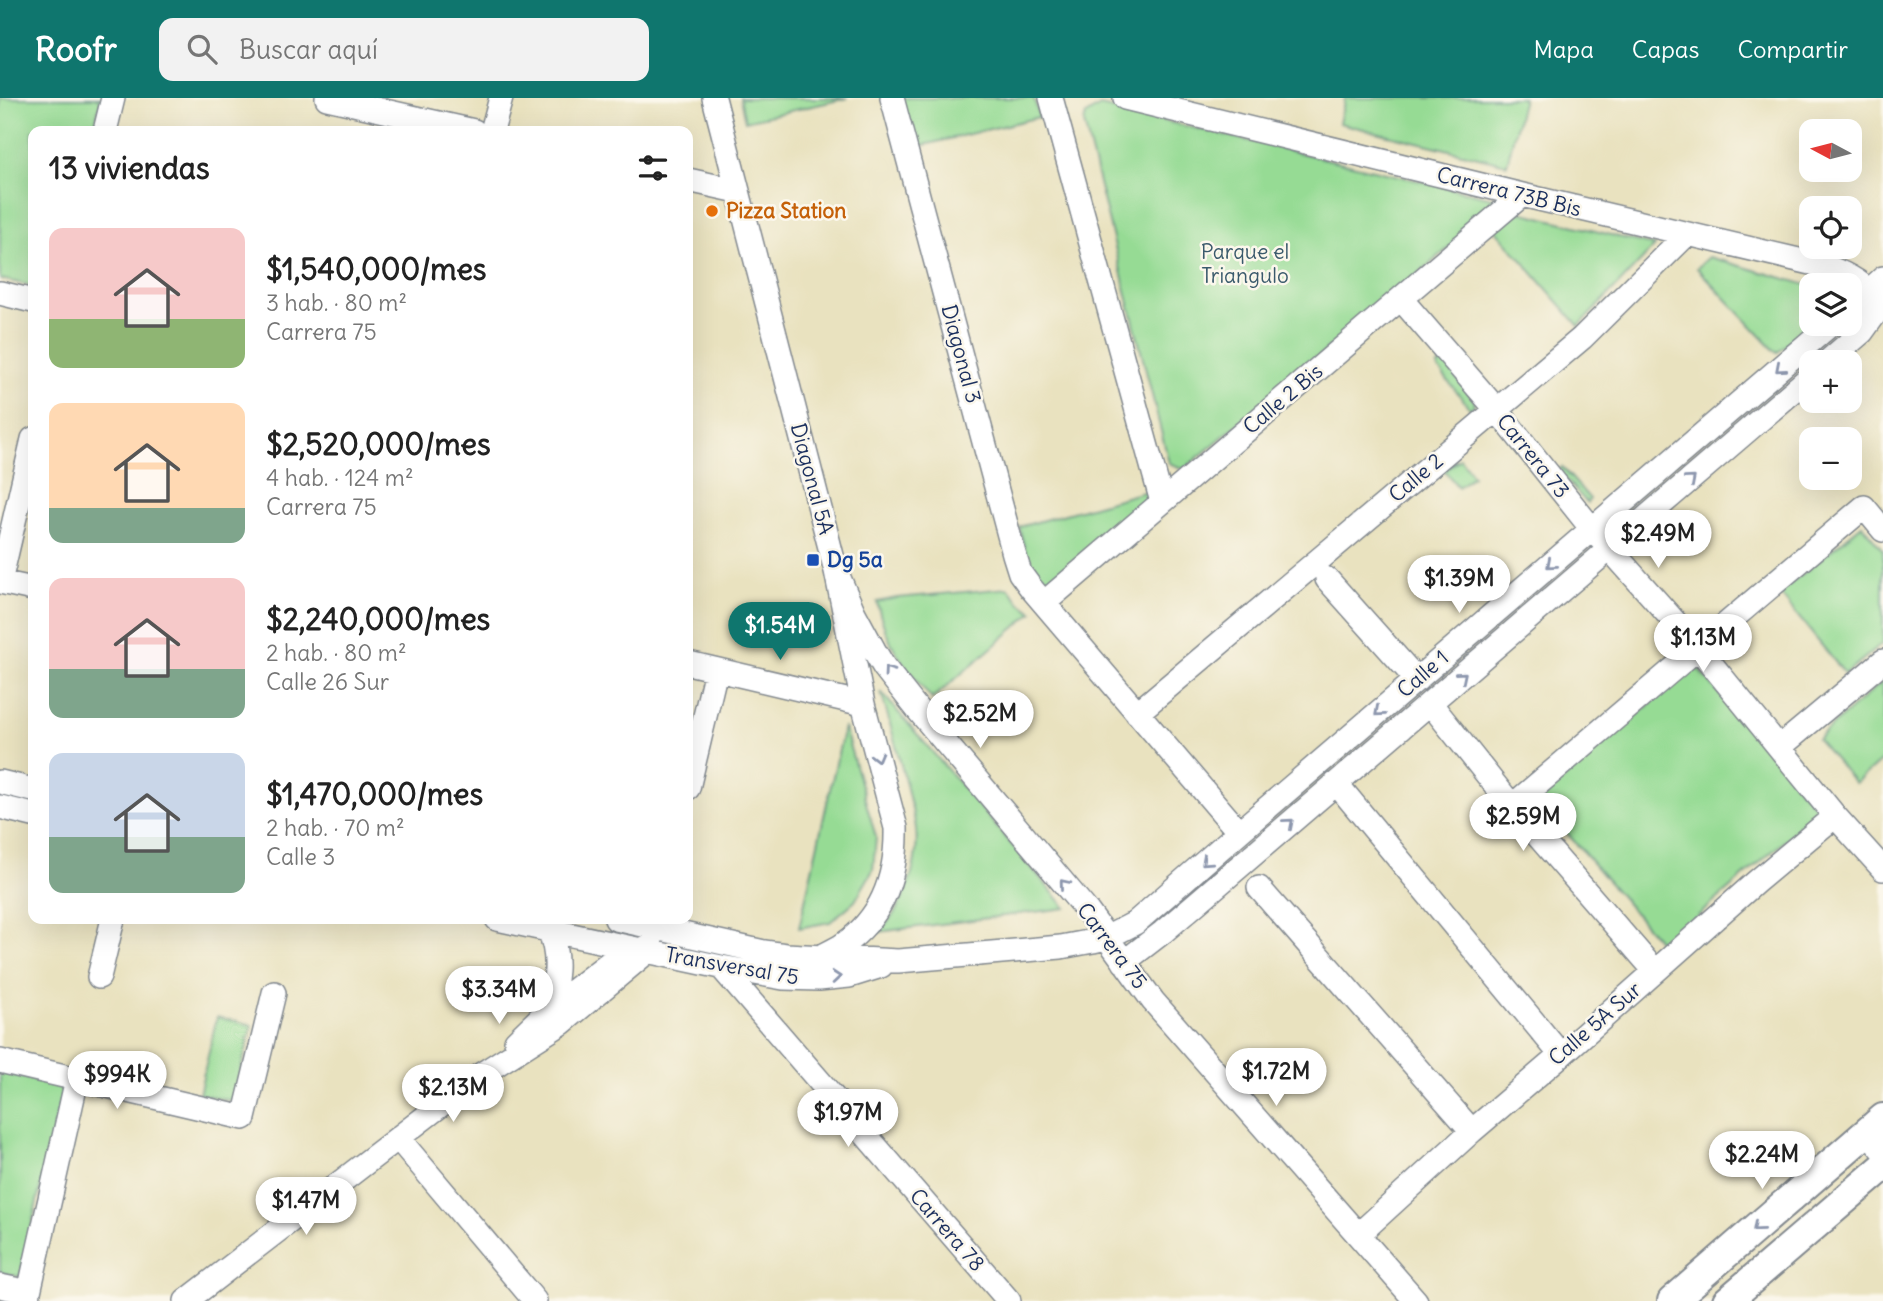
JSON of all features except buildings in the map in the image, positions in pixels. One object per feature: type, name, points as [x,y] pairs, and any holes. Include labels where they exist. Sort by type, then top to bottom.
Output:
[{"type":"main road","points":[[1672,1301],[1878,1133]]},
{"type":"main road","points":[[1727,1301],[1883,1167]]},
{"type":"street","points":[[106,126],[113,98]]},
{"type":"street","points":[[327,98],[387,122],[426,126]]},
{"type":"street","points":[[493,126],[501,98]]},
{"type":"street","name":"Diagonal 5A","points":[[714,98],[836,571],[863,704],[896,828],[893,875],[883,899],[858,933],[843,945],[820,957]]},
{"type":"street","name":"Diagonal 3","points":[[892,98],[1020,573],[1239,832]]},
{"type":"street","points":[[1052,98],[1162,502]]},
{"type":"street","name":"Carrera 73B Bis","points":[[1125,98],[1686,235],[1824,266],[1850,275],[1880,296]]},
{"type":"street","points":[[693,181],[738,191]]},
{"type":"street","name":"Calle 2 Bis","points":[[1044,603],[1522,195]]},
{"type":"street","name":"Calle 2","points":[[1138,713],[1582,338],[1686,235]]},
{"type":"street","points":[[0,293],[28,300]]},
{"type":"street","points":[[1862,303],[1880,296]]},
{"type":"street","points":[[1841,350],[1862,332],[1880,296]]},
{"type":"street","name":"Carrera 73","points":[[1401,299],[1497,410],[1592,529],[1699,649],[1835,816],[1883,869]]},
{"type":"street","name":"Calle 1","points":[[1106,937],[1147,914],[1817,336]]},
{"type":"street","name":"Calle 1","points":[[1124,962],[1163,932],[1799,386]]},
{"type":"street","points":[[28,461],[0,582],[28,588]]},
{"type":"street","points":[[1512,806],[1864,507],[1883,530]]},
{"type":"street","name":"Carrera 75","points":[[836,571],[854,613],[884,667],[918,710],[1088,912],[1153,1001],[1416,1301]]},
{"type":"street","points":[[1327,579],[1417,680]]},
{"type":"street","points":[[1780,747],[1883,662]]},
{"type":"street","points":[[693,664],[863,704]]},
{"type":"street","points":[[693,767],[716,670]]},
{"type":"street","points":[[1430,703],[1512,806],[1655,971]]},
{"type":"street","points":[[1344,742],[1362,761]]},
{"type":"street","points":[[0,782],[28,789]]},
{"type":"street","points":[[1336,783],[1561,1055]]},
{"type":"street","points":[[0,807],[28,814]]},
{"type":"street","name":"Calle 5A Sur","points":[[1358,1235],[1472,1131],[1835,816]]},
{"type":"street","points":[[1259,888],[1472,1131]]},
{"type":"street","points":[[99,977],[112,924]]},
{"type":"street","points":[[521,924],[639,949]]},
{"type":"street","points":[[186,1301],[480,1075],[562,1023],[639,949],[654,924]]},
{"type":"street","name":"Transversal 75","points":[[659,924],[764,952],[898,961],[1061,947],[1106,937]]},
{"type":"street","points":[[548,1010],[557,955],[550,930]]},
{"type":"street","points":[[480,1075],[548,1010],[639,949]]},
{"type":"street","name":"Transversal 75","points":[[639,949],[783,978],[849,976],[898,961]]},
{"type":"street","name":"Carrera 78","points":[[721,967],[1009,1301]]},
{"type":"street","points":[[0,1061],[244,1118],[274,993]]},
{"type":"street","points":[[0,1286],[30,1292],[77,1079]]},
{"type":"street","points":[[398,1138],[535,1301]]},
{"type":"green space","points":[[0,98],[101,98],[95,126],[28,126],[28,285],[0,279]]},
{"type":"green space","points":[[740,98],[848,98],[745,121]]},
{"type":"green space","points":[[899,98],[1034,98],[1039,117],[912,148]]},
{"type":"green space","points":[[1345,98],[1523,98],[1507,164],[1339,123]]},
{"type":"green space","name":"Parque el Triangulo","points":[[1100,106],[1493,198],[1498,207],[1184,469],[1169,463],[1084,123],[1086,115]]},
{"type":"green space","points":[[1520,212],[1655,246],[1579,326],[1494,228]]},
{"type":"green space","points":[[1709,257],[1799,283],[1799,334],[1777,353],[1697,268]]},
{"type":"green space","points":[[1444,361],[1475,402],[1471,410],[1437,367]]},
{"type":"green space","points":[[1460,458],[1473,476],[1458,487],[1444,470],[1435,478],[1430,472],[1456,459],[1446,470]]},
{"type":"green space","points":[[1562,467],[1590,499],[1587,503],[1558,471]]},
{"type":"green space","points":[[1147,491],[1151,505],[1051,592],[1031,571],[1019,527]]},
{"type":"green space","points":[[1862,525],[1883,550],[1883,643],[1845,674],[1779,593]]},
{"type":"green space","points":[[1009,588],[1020,603],[1033,612],[932,699],[897,654],[885,631],[877,602]]},
{"type":"green space","points":[[1695,665],[1819,811],[1663,946],[1539,800]]},
{"type":"green space","points":[[1883,681],[1883,759],[1855,783],[1817,739]]},
{"type":"green space","points":[[881,692],[1066,908],[878,932],[903,898],[913,870],[917,842],[914,817]]},
{"type":"green space","points":[[844,727],[876,837],[873,870],[855,901],[830,922],[799,928]]},
{"type":"green space","points":[[217,1017],[252,1025],[233,1101],[199,1094]]},
{"type":"green space","points":[[0,1072],[63,1087],[20,1277],[0,1272]]},
{"type":"place","name":"Pizza Station","points":[[712,211]]},
{"type":"place","name":"Dg 5a","points":[[813,560]]}]
